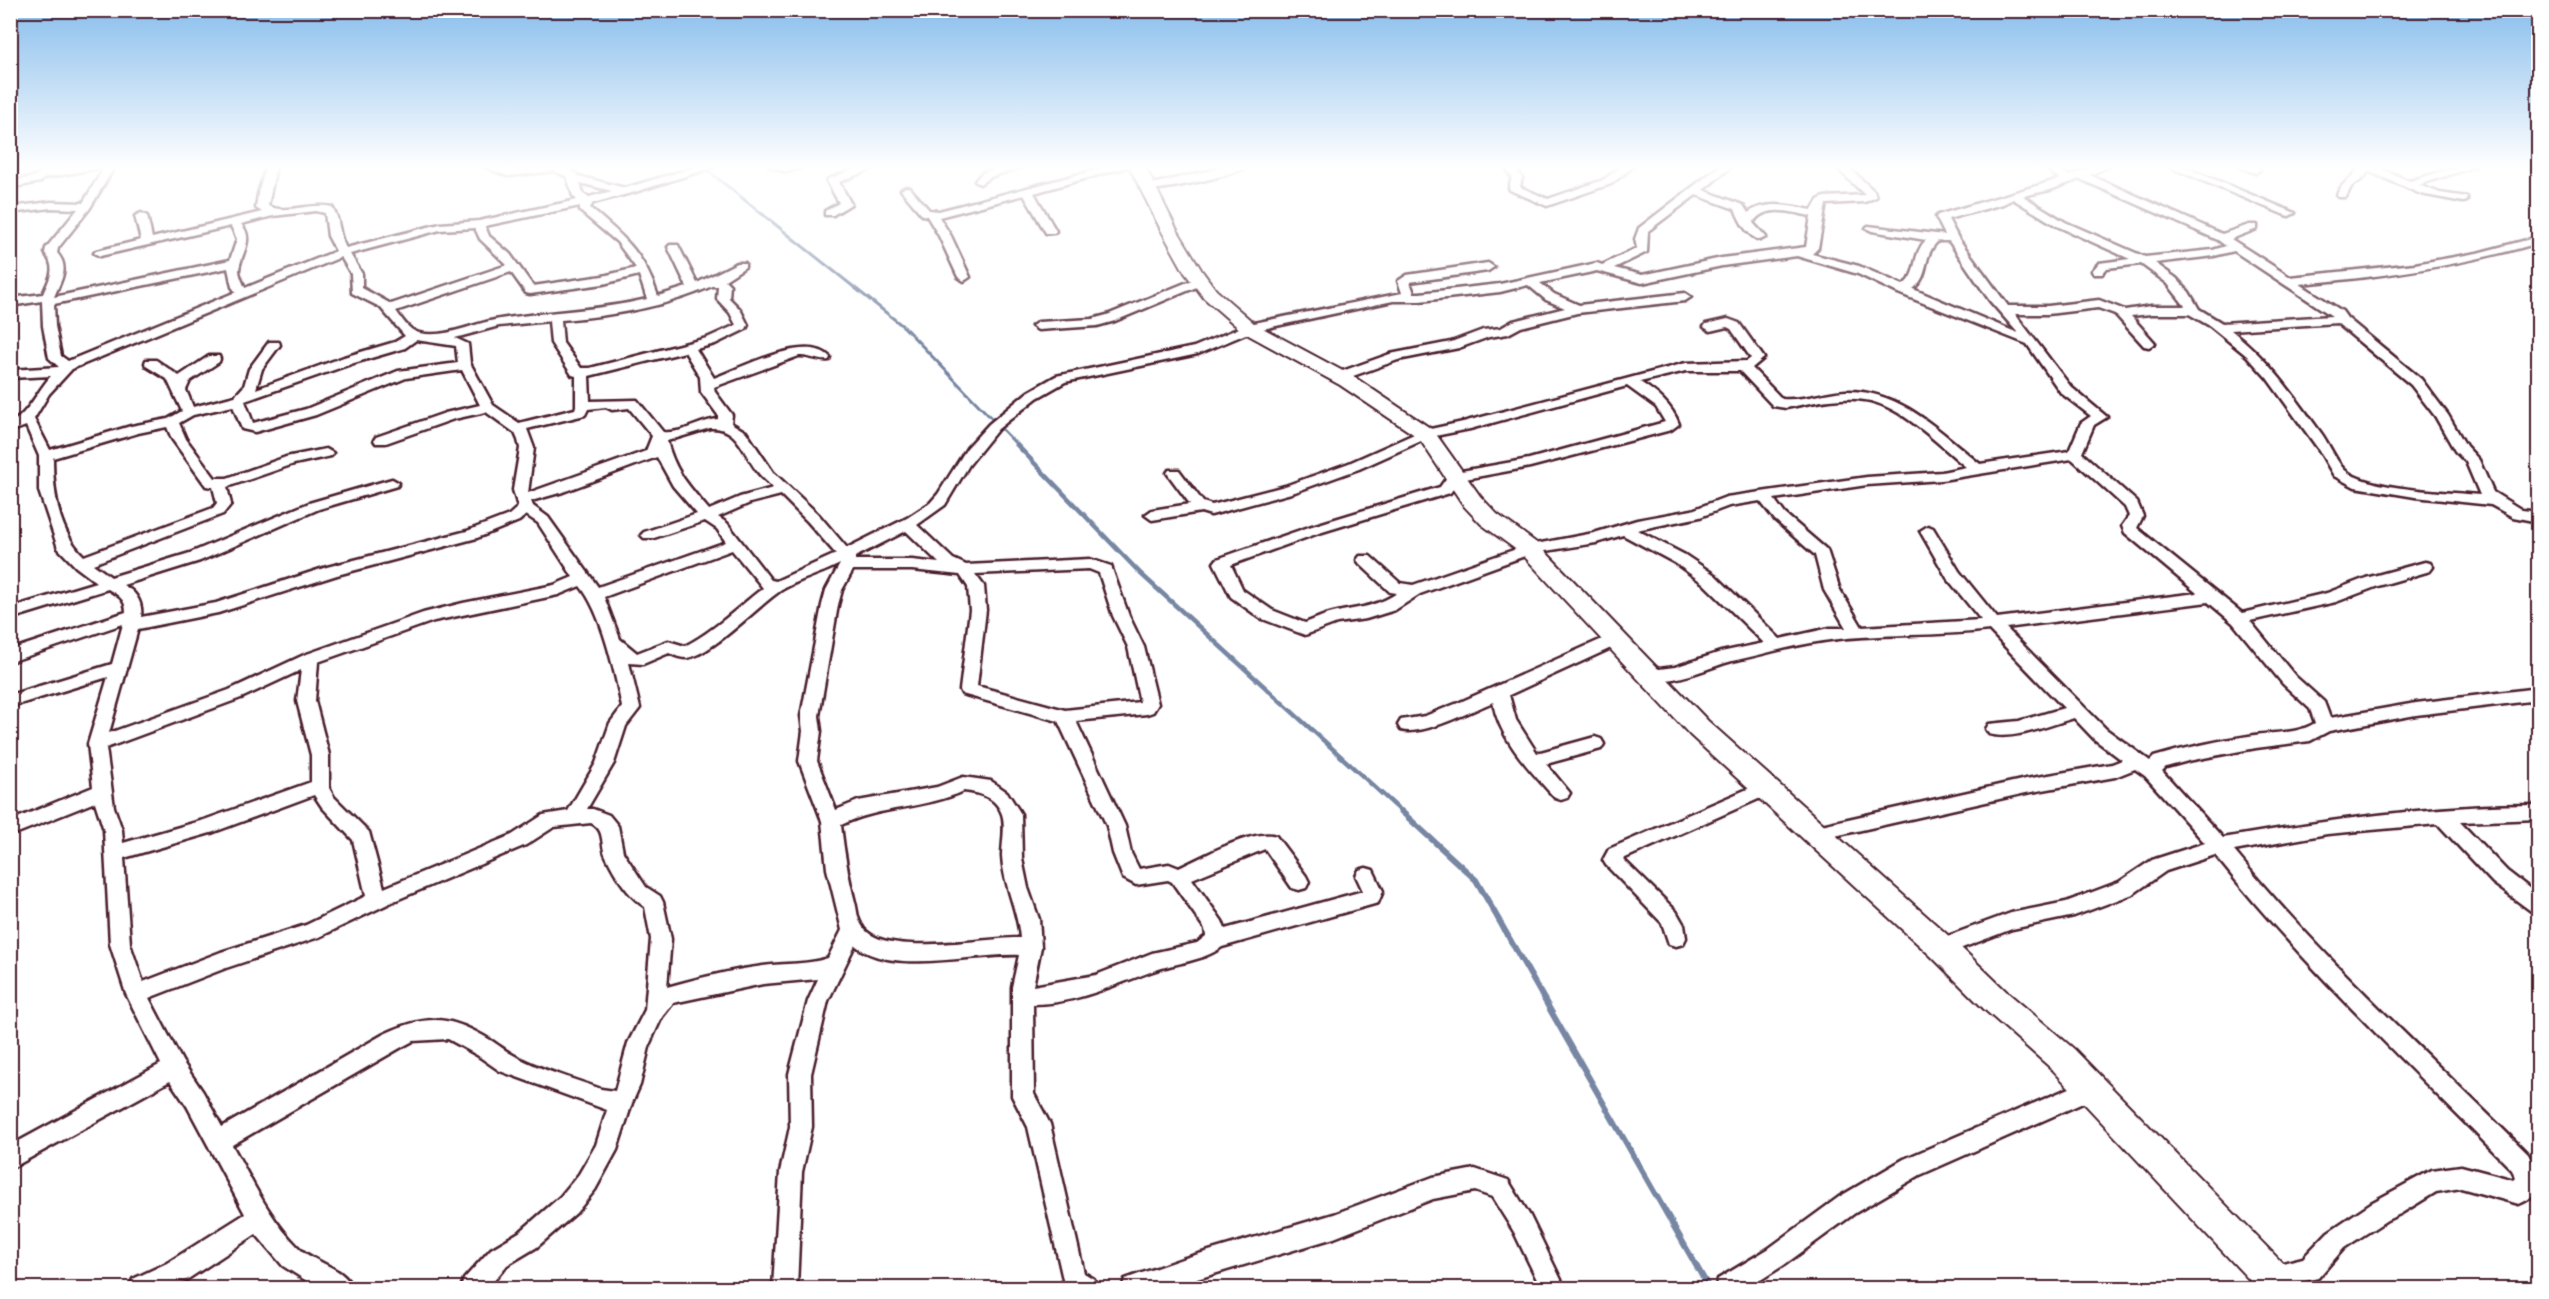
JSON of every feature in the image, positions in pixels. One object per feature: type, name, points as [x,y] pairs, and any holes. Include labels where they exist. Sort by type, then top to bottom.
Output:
[{"type":"street","points":[[64,369],[55,358],[49,326],[48,300],[58,271],[58,261],[51,253],[52,248],[70,227]]},
{"type":"street","points":[[144,227],[147,240]]},
{"type":"street","points":[[100,253],[211,227]]},
{"type":"street","points":[[237,227],[243,239],[233,271],[243,294]]},
{"type":"street","points":[[334,227],[334,235],[355,266],[358,281],[356,290],[384,304],[406,332],[414,336],[443,339],[462,344],[466,366],[488,407],[521,431],[527,448],[520,490],[524,504],[543,520],[582,579],[595,594],[624,674],[631,708],[618,720],[606,761],[579,804],[575,817]]},
{"type":"street","points":[[10,372],[64,369],[344,252],[445,227]]},
{"type":"street","points":[[480,227],[484,237],[502,251],[530,290]]},
{"type":"street","points":[[605,227],[621,240],[643,270],[653,300]]},
{"type":"street","points":[[939,227],[964,277]]},
{"type":"street","points":[[1048,227],[1050,231]]},
{"type":"street","points":[[1167,227],[1210,294],[1249,328],[1339,377],[1390,408],[1425,434],[1472,501],[1489,519],[1530,549],[1699,728],[1941,946],[1996,1001],[2093,1088],[2276,1283],[2309,1269],[2336,1240],[2379,1211],[2432,1181],[2461,1177],[2519,1193],[2529,1179],[2520,1162],[2359,1001],[2256,892],[2219,846],[2144,766],[2100,734],[2019,652],[1978,607],[1953,574],[1928,531]]},
{"type":"street","points":[[1604,268],[1643,250],[1641,239],[1643,230],[1648,227]]},
{"type":"street","points":[[1750,227],[1760,237]]},
{"type":"street","points":[[1637,279],[1663,276],[1722,262],[1800,253],[1812,248],[1815,227]]},
{"type":"street","points":[[1947,227],[1994,298],[2006,310],[2066,390],[2100,417],[2088,423],[2075,454]]},
{"type":"street","points":[[2067,227],[2162,270],[2183,290],[2194,310],[2252,353],[2272,375],[2326,450],[2339,473],[2360,484],[2415,493],[2494,501]]},
{"type":"street","points":[[2196,227],[2237,246],[2338,314],[2340,319],[2416,382],[2441,415],[2460,448],[2472,460],[2487,494],[2494,501],[2518,514],[2536,517]]},
{"type":"street","points":[[2222,238],[2253,227]]},
{"type":"street","points":[[1872,228],[1935,238],[1952,238]]},
{"type":"street","points":[[1902,290],[1913,285],[1920,274],[1923,250],[1935,238]]},
{"type":"street","points":[[118,255],[147,240]]},
{"type":"street","points":[[2289,281],[2412,267],[2491,253],[2538,240]]},
{"type":"street","points":[[2098,271],[2103,265],[2204,255],[2237,246]]},
{"type":"street","points":[[674,247],[693,288]]},
{"type":"street","points":[[1800,253],[1814,259],[1860,270],[1987,326],[2030,341]]},
{"type":"street","points":[[10,302],[36,297],[48,300],[235,263]]},
{"type":"street","points":[[443,339],[483,326],[527,318],[555,317],[634,305],[724,278],[741,265]]},
{"type":"street","points":[[389,309],[513,267]]},
{"type":"street","points":[[1410,298],[1404,281],[1407,279],[1488,267]]},
{"type":"street","points":[[613,642],[633,658],[652,656],[668,647],[688,652],[714,638],[730,622],[777,586],[847,561],[936,505],[978,443],[1026,399],[1041,388],[1061,379],[1198,350],[1249,328],[1393,297],[1410,298],[1463,293],[1597,267],[1637,279],[1663,300]]},
{"type":"street","points":[[530,290],[603,280],[643,270]]},
{"type":"street","points":[[1038,326],[1093,322],[1111,318],[1200,281]]},
{"type":"street","points":[[1530,281],[1550,297],[1577,309]]},
{"type":"street","points":[[555,317],[556,340],[577,372],[582,373],[728,336],[742,325],[736,312],[723,299],[724,285],[721,282],[711,282]]},
{"type":"street","points":[[527,318],[530,311],[527,296],[530,290]]},
{"type":"street","points":[[1339,377],[1395,357],[1454,345],[1487,333],[1504,331],[1518,324],[1577,309],[1685,297]]},
{"type":"street","points":[[2006,310],[2056,309],[2099,304],[2122,314],[2150,343]]},
{"type":"street","points":[[2122,314],[2151,310],[2194,310]]},
{"type":"street","points":[[2218,327],[2340,319]]},
{"type":"street","points":[[1174,473],[1189,495],[1202,507],[1211,510],[1290,489],[1354,466],[1425,434],[1465,426],[1628,381],[1686,368],[1744,367],[1752,364],[1758,358],[1735,326],[1728,323],[1710,327]]},
{"type":"street","points":[[46,456],[136,429],[172,422],[189,412],[222,405],[349,360],[400,345],[414,336]]},
{"type":"street","points":[[274,345],[256,369],[250,387],[238,401],[247,426],[255,428],[311,412],[403,374],[466,366]]},
{"type":"street","points":[[688,347],[707,377],[708,392],[725,415],[724,424]]},
{"type":"street","points":[[708,385],[797,352],[812,351],[824,357]]},
{"type":"street","points":[[10,372],[55,358]]},
{"type":"street","points":[[180,388],[184,379],[214,359]]},
{"type":"street","points":[[151,363],[173,377],[189,412]]},
{"type":"street","points":[[1744,367],[1778,403],[1786,404],[1846,395],[1878,398],[1922,424],[1977,470]]},
{"type":"street","points":[[10,428],[26,421],[43,392],[64,369]]},
{"type":"street","points":[[516,428],[580,412],[583,406],[582,373]]},
{"type":"street","points":[[1628,381],[1641,387],[1670,418],[1672,424],[1545,459],[1455,476],[1445,490],[1314,530],[1222,563],[1237,593],[1266,614],[1305,629],[1335,618],[1366,614],[1389,606],[1414,590],[1530,549],[1596,538],[1624,529],[1695,514],[1726,502],[1867,481],[1942,476],[2075,454]]},
{"type":"street","points":[[583,406],[632,403],[659,436],[666,463],[678,483],[706,515],[722,526],[766,584],[777,586]]},
{"type":"street","points":[[381,440],[450,416],[488,407]]},
{"type":"street","points":[[26,421],[31,422],[46,456],[46,491],[66,548],[97,576],[127,594],[134,605],[133,620],[117,668],[97,744],[105,807],[113,830],[120,944],[136,994],[174,1068],[195,1099],[265,1228],[291,1258],[340,1288]]},
{"type":"street","points":[[172,422],[179,440],[211,483],[219,484],[291,460],[326,453]]},
{"type":"street","points":[[659,436],[684,435],[705,426],[724,424],[741,434],[752,445],[756,464],[828,534],[847,561]]},
{"type":"street","points":[[10,656],[133,620],[218,608],[332,572],[472,536],[514,518],[524,504],[652,454],[659,436]]},
{"type":"street","points":[[2075,454],[2132,505],[2136,516],[2129,526],[2130,530],[2239,619],[2289,680],[2318,706],[2325,725]]},
{"type":"street","points":[[10,614],[112,584],[215,549],[314,506],[392,483]]},
{"type":"street","points":[[81,563],[222,508],[224,504],[219,484]]},
{"type":"street","points":[[649,536],[756,497],[783,490]]},
{"type":"street","points":[[1763,495],[1780,517],[1822,553],[1832,590],[1856,632]]},
{"type":"street","points":[[1152,515],[1202,507]]},
{"type":"street","points":[[847,561],[963,571],[1090,564],[1106,570],[1121,616],[1136,647],[1149,705],[1143,709],[1065,716],[968,690],[978,610],[976,586],[963,571],[948,563],[908,524]]},
{"type":"street","points":[[1624,529],[1680,559],[1709,579],[1777,646]]},
{"type":"street","points":[[595,594],[735,544]]},
{"type":"street","points":[[1365,560],[1396,588],[1414,590]]},
{"type":"street","points":[[847,561],[834,590],[810,716],[812,731],[808,761],[831,821],[837,869],[852,930],[867,943],[890,951],[924,953],[1005,946],[1031,947]]},
{"type":"street","points":[[2239,619],[2274,609],[2330,598],[2425,567]]},
{"type":"street","points":[[97,744],[235,694],[310,659],[429,617],[463,608],[558,590],[582,579]]},
{"type":"street","points":[[1642,667],[1657,675],[1676,673],[1721,658],[1830,634],[1950,629],[2212,596]]},
{"type":"street","points":[[1407,725],[1430,721],[1616,639]]},
{"type":"street","points":[[310,659],[306,700],[320,755],[320,789],[328,802],[362,837],[377,899]]},
{"type":"street","points":[[10,701],[117,668]]},
{"type":"street","points":[[1500,692],[1501,709],[1533,760],[1560,793]]},
{"type":"street","points":[[1816,833],[2026,786],[2144,766],[2188,754],[2256,741],[2310,735],[2325,725],[2416,709],[2538,694]]},
{"type":"street","points":[[1995,729],[2019,727],[2077,711]]},
{"type":"street","points":[[1065,716],[1116,826],[1122,853],[1130,872],[1136,877],[1169,872],[1179,876],[1215,927],[1216,940]]},
{"type":"street","points":[[1533,760],[1595,744]]},
{"type":"street","points":[[831,821],[858,808],[940,794],[963,784],[985,786],[1001,797],[1012,814],[1012,859],[1018,888],[1029,919],[1031,947],[1022,995],[1023,1096],[1039,1124],[1074,1280],[1085,1288]]},
{"type":"street","points":[[1676,938],[1674,925],[1669,917],[1617,866],[1613,860],[1616,854],[1766,788]]},
{"type":"street","points":[[113,854],[207,827],[306,790],[320,789]]},
{"type":"street","points":[[10,830],[103,791]]},
{"type":"street","points":[[1941,946],[2011,921],[2077,906],[2127,888],[2159,865],[2219,846],[2326,826],[2442,816],[2538,812]]},
{"type":"street","points":[[136,994],[221,961],[312,931],[377,899],[501,848],[550,820],[593,816],[607,825],[611,831],[614,853],[620,865],[639,893],[653,902],[657,912],[661,939],[655,1010]]},
{"type":"street","points":[[2442,816],[2500,877],[2538,905]]},
{"type":"street","points":[[1179,876],[1256,843],[1269,841],[1299,882]]},
{"type":"street","points":[[1022,995],[1041,995],[1098,984],[1152,962],[1202,950],[1216,940],[1371,897],[1373,891],[1366,876]]},
{"type":"street","points":[[785,1288],[791,1172],[801,1126],[800,1074],[818,1001],[852,930]]},
{"type":"street","points":[[473,1288],[498,1257],[529,1239],[568,1205],[587,1182],[606,1150],[621,1102],[629,1085],[639,1043],[655,1010],[666,996],[762,975],[817,971],[834,965]]},
{"type":"street","points":[[217,1142],[392,1041],[411,1032],[431,1029],[451,1030],[485,1048],[508,1064],[601,1100],[621,1102]]},
{"type":"street","points":[[10,1158],[174,1068]]},
{"type":"street","points":[[1727,1288],[1776,1257],[1847,1205],[1912,1167],[2093,1088]]},
{"type":"street","points":[[1134,1288],[1182,1271],[1334,1226],[1434,1188],[1475,1180],[1500,1188],[1522,1224],[1553,1288]]},
{"type":"street","points":[[142,1288],[176,1272],[260,1218]]},
{"type":"waterway","points":[[778,227],[904,327],[1017,445]]},
{"type":"waterway","points":[[1016,444],[1141,574],[1403,813]]},
{"type":"waterway","points":[[1401,811],[1476,880],[1709,1288]]}]
